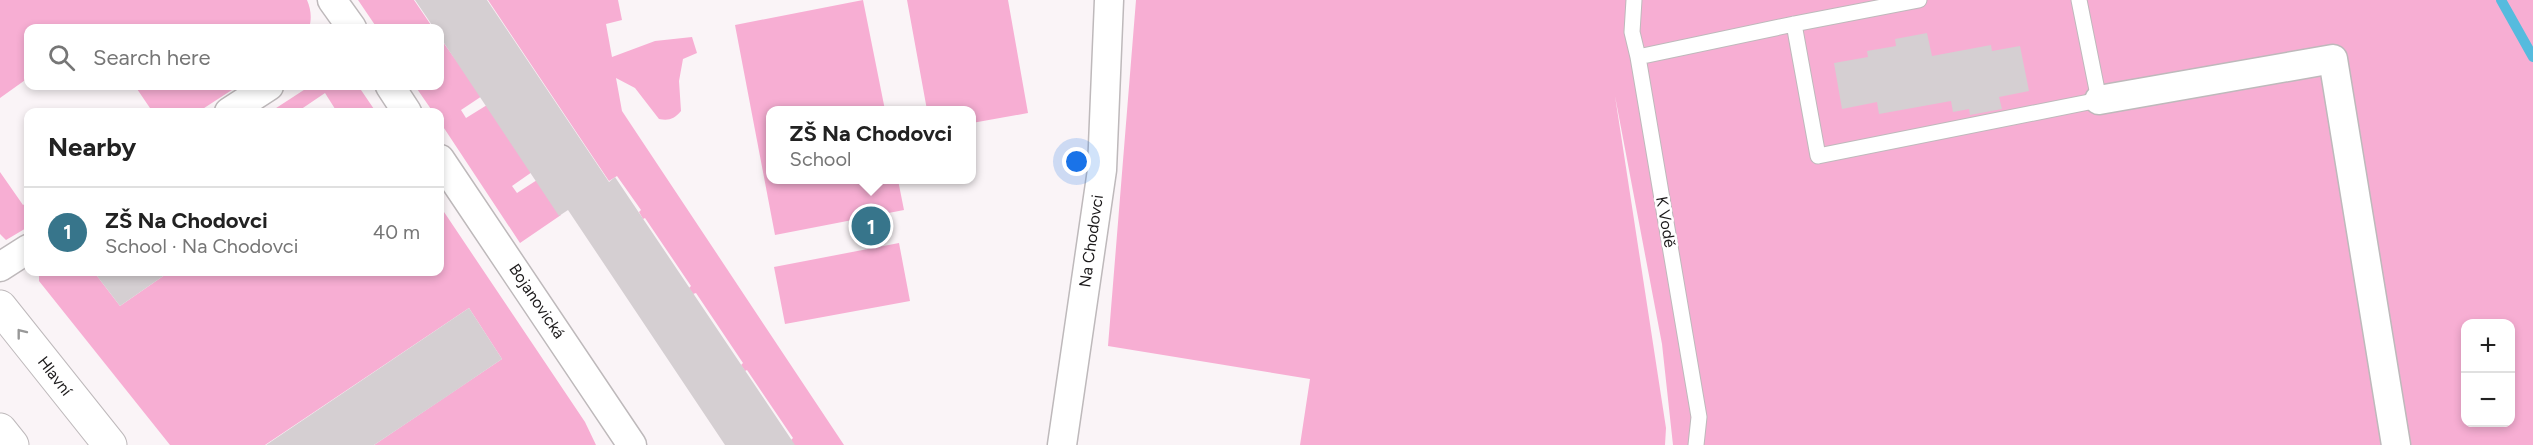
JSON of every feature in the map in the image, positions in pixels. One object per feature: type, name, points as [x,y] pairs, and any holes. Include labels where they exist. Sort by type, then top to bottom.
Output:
[{"type":"street","points":[[332,0],[349,24]]},
{"type":"street","name":"Na Chodovci","points":[[1062,445],[1101,170],[1109,0]]},
{"type":"street","points":[[2099,100],[2332,59],[2396,445]]},
{"type":"street","points":[[235,108],[263,90]]},
{"type":"street","points":[[393,90],[405,108]]},
{"type":"street","name":"Bojanovická","points":[[444,165],[632,445]]},
{"type":"street","points":[[0,267],[24,252]]},
{"type":"street","name":"Hlavní","points":[[0,307],[110,445]]},
{"type":"street","points":[[0,430],[12,445]]},
{"type":"lane","name":"K Vodě","points":[[1634,0],[1632,32],[1699,417],[1696,445]]},
{"type":"lane","points":[[1638,57],[1919,0]]},
{"type":"lane","points":[[1794,24],[1818,156],[2099,100],[2079,0]]},
{"type":"shaded area","points":[[0,0],[307,0],[311,18],[310,24],[24,24],[24,81],[0,98]]},
{"type":"shaded area","points":[[358,0],[414,0],[430,24],[374,24]]},
{"type":"shaded area","points":[[488,0],[618,0],[622,20],[606,24],[612,57],[655,41],[692,37],[697,53],[683,59],[679,81],[681,111],[671,119],[659,119],[635,88],[616,78],[622,111],[844,445],[794,445],[791,440],[793,438],[747,370],[745,371],[741,365],[743,363],[696,293],[693,294],[689,288],[691,286],[645,218],[643,219],[639,212],[641,210],[617,176],[609,181]]},
{"type":"shaded area","points":[[863,0],[884,106],[766,106],[766,184],[899,184],[904,210],[775,235],[735,25]]},
{"type":"shaded area","points":[[907,0],[1008,0],[1028,113],[976,122],[976,106],[926,106]]},
{"type":"shaded area","points":[[1136,0],[2533,0],[2533,445],[1673,445],[1662,344],[1615,96],[1666,428],[1665,445],[1300,445],[1310,379],[1108,346]]},
{"type":"shaded area","points":[[444,44],[482,96],[461,110],[466,118],[487,105],[532,172],[512,186],[517,193],[537,180],[561,215],[520,243],[444,128],[444,108],[430,108],[418,90],[444,90]]},
{"type":"shaded area","points":[[138,90],[232,90],[204,108],[150,108]]},
{"type":"shaded area","points":[[304,90],[361,90],[373,108],[334,108],[325,93],[303,108],[276,108]]},
{"type":"shaded area","points":[[0,172],[24,204],[24,229],[6,240],[0,234]]},
{"type":"shaded area","points":[[444,212],[585,422],[596,445],[374,445],[502,359],[469,308],[265,445],[170,445],[39,281],[39,276],[97,276],[120,306],[163,276],[444,276]]},
{"type":"shaded area","points":[[899,243],[910,301],[785,324],[774,267]]},
{"type":"building","points":[[415,0],[487,0],[609,182],[615,177],[795,445],[725,445],[568,210],[559,216],[444,43],[444,24],[431,24]]},
{"type":"building","points":[[1927,33],[1932,56],[1991,45],[1992,51],[2020,46],[2029,91],[1999,97],[2002,109],[1970,115],[1969,109],[1953,112],[1951,101],[1879,114],[1877,102],[1842,109],[1834,63],[1868,57],[1867,51],[1896,46],[1895,39]]},
{"type":"building","points":[[97,276],[163,276],[120,306]]},
{"type":"building","points":[[469,308],[502,359],[443,399],[374,445],[266,445]]},
{"type":"waterway","points":[[2501,0],[2533,57]]},
{"type":"place","name":"ZŠ Na Chodovci","points":[[871,226]]}]
